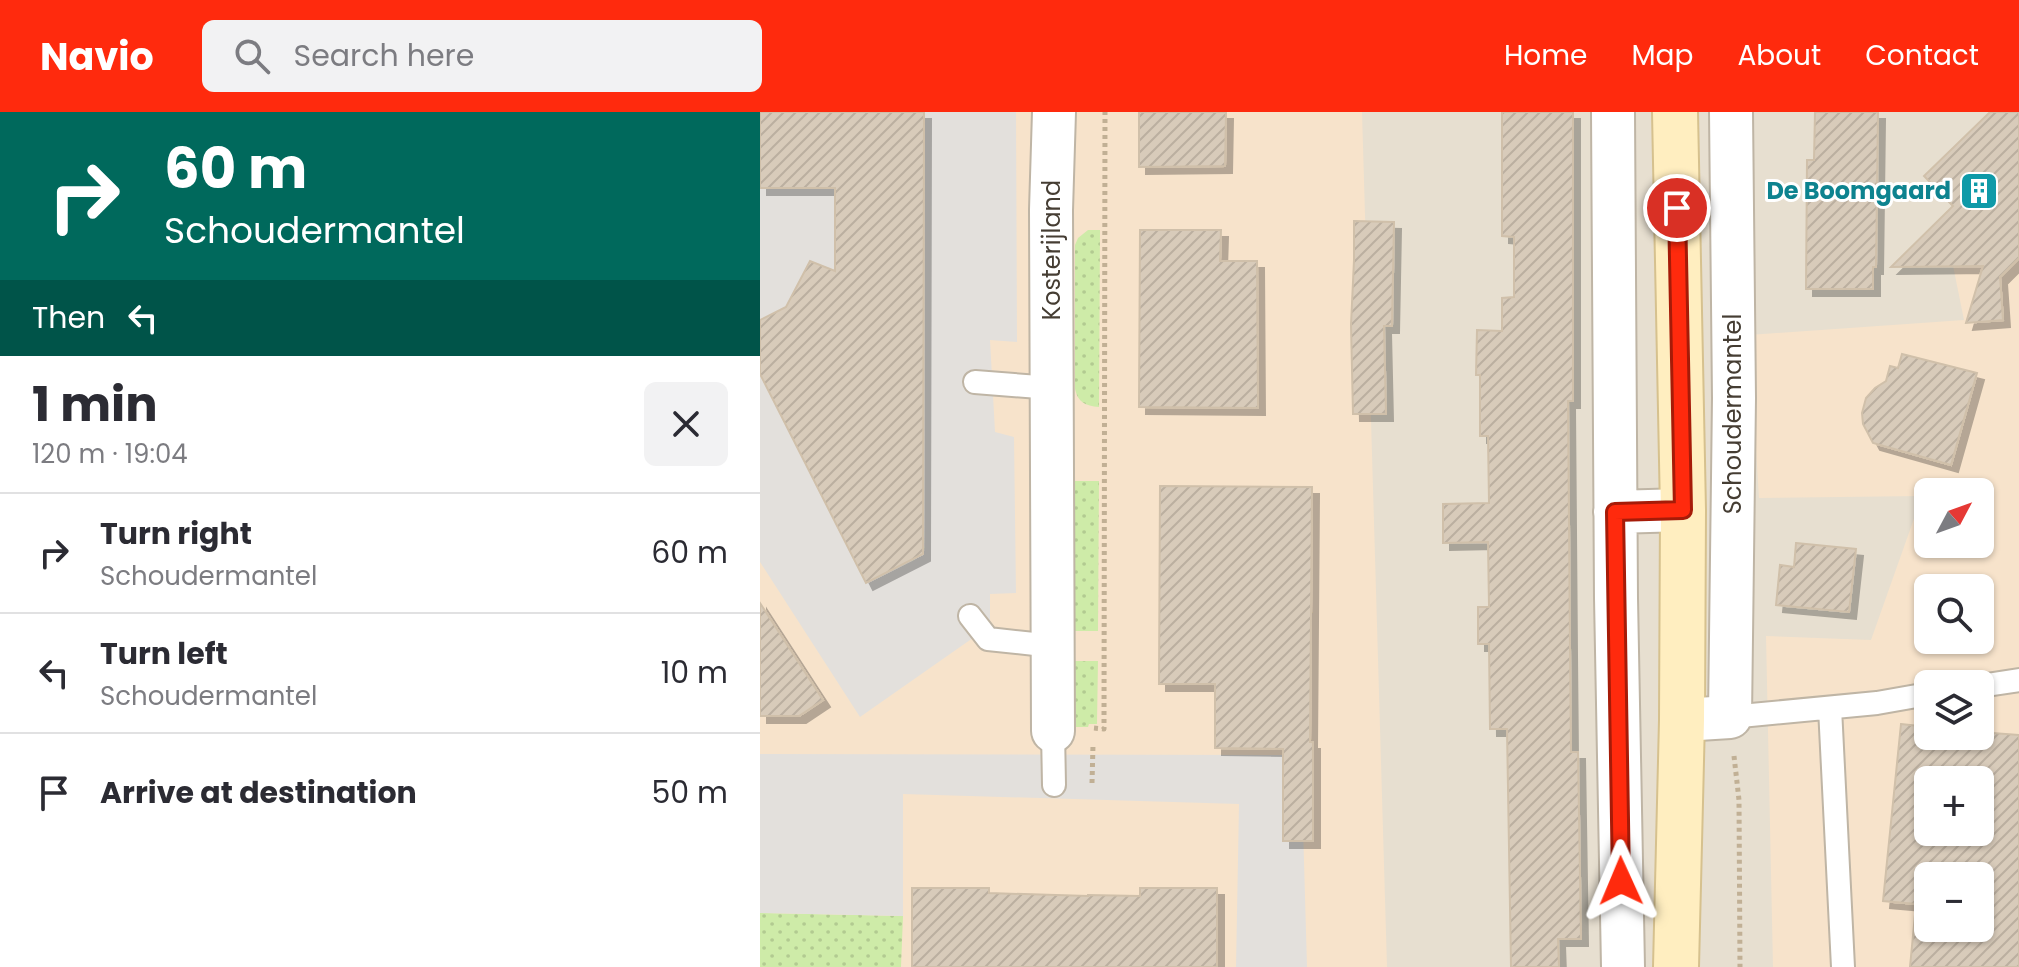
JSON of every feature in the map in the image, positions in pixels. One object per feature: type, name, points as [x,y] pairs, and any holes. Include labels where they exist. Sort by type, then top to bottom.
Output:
[{"type":"street","name":"Kosterijland","points":[[1053,731],[1051,210],[1054,112]]},
{"type":"street","points":[[1613,112],[1615,512],[1623,967]]},
{"type":"street","name":"Schoudermantel","points":[[1675,112],[1683,510],[1676,967]]},
{"type":"street","name":"Schoudermantel","points":[[1730,717],[1734,398],[1731,112]]},
{"type":"street","name":"Schoudermantel","points":[[1615,512],[1683,510]]},
{"type":"street","points":[[1682,720],[1730,717]]},
{"type":"lane","points":[[975,382],[1052,388]]},
{"type":"lane","points":[[970,616],[988,639],[1053,646]]},
{"type":"lane","points":[[1994,684],[2019,680]]},
{"type":"lane","points":[[1730,717],[1914,696]]},
{"type":"lane","points":[[1830,708],[1843,967]]},
{"type":"lane","points":[[1053,731],[1054,785]]},
{"type":"path","points":[[1092,783],[1093,728],[1104,729],[1105,112]]},
{"type":"path","points":[[1730,717],[1739,800],[1740,967]]},
{"type":"shaded area","points":[[760,112],[2019,112],[2019,967],[761,967]]},
{"type":"shaded area","points":[[760,112],[1362,112],[1387,967],[774,967],[760,950]]},
{"type":"shaded area","points":[[924,112],[1016,112],[1017,342],[990,340],[995,432],[1014,437],[1016,593],[990,594],[990,626],[860,717],[760,562],[760,374],[865,582],[923,554]]},
{"type":"shaded area","points":[[1990,112],[2019,112],[2019,967],[1773,967],[1766,636],[1871,640],[1914,519],[1914,558],[1994,558],[1994,478],[1914,478],[1914,496],[1759,498],[1749,335],[1964,320],[1943,216],[1953,206],[1924,176]]},
{"type":"shaded area","points":[[760,188],[835,188],[835,271],[805,298],[760,320]]},
{"type":"shaded area","points":[[760,754],[1301,755],[1307,967],[1236,967],[1239,804],[903,794],[903,916],[760,913]]},
{"type":"green space","points":[[1088,230],[1100,230],[1099,407],[1083,402],[1075,389],[1075,245]]},
{"type":"green space","points":[[1075,481],[1099,481],[1098,631],[1074,631]]},
{"type":"green space","points":[[1074,661],[1098,661],[1097,724],[1089,724],[1088,727],[1076,727]]},
{"type":"green space","points":[[760,913],[903,916],[901,967],[760,967]]},
{"type":"building","points":[[760,112],[924,112],[923,554],[866,583],[760,374],[760,320],[786,307],[810,261],[835,271],[835,188],[760,188]]},
{"type":"building","points":[[1139,112],[1226,112],[1225,166],[1139,167]]},
{"type":"building","points":[[1502,112],[1573,112],[1573,401],[1568,401],[1571,752],[1578,752],[1581,939],[1558,939],[1559,967],[1511,967],[1507,729],[1490,729],[1489,644],[1478,644],[1478,607],[1489,607],[1488,542],[1443,543],[1443,504],[1489,503],[1488,436],[1480,436],[1477,330],[1502,331],[1502,298],[1514,297],[1514,237],[1502,236]]},
{"type":"building","points":[[1815,112],[1878,112],[1873,289],[1806,289],[1807,160],[1814,160]]},
{"type":"building","name":"De Boomgaard","points":[[1990,112],[2019,112],[2019,258],[2000,277],[2003,320],[1966,323],[1983,266],[1891,267],[1953,206],[1924,176]]},
{"type":"building","points":[[1354,221],[1394,222],[1392,326],[1384,326],[1386,414],[1353,414],[1351,325]]},
{"type":"building","points":[[1140,230],[1221,230],[1220,261],[1257,261],[1258,408],[1139,407]]},
{"type":"building","points":[[1902,354],[1977,373],[1951,465],[1873,443],[1863,424],[1866,398],[1886,381],[1890,366],[1898,368]]},
{"type":"building","points":[[1160,486],[1312,487],[1310,742],[1313,742],[1313,841],[1283,841],[1283,749],[1215,748],[1215,684],[1159,684]]},
{"type":"building","points":[[1796,543],[1856,549],[1849,612],[1776,605],[1780,565],[1794,567]]},
{"type":"building","points":[[760,603],[823,700],[799,716],[760,716]]},
{"type":"building","points":[[1901,724],[1914,725],[1914,750],[1994,750],[1994,733],[2019,735],[2019,967],[1910,967],[1914,925],[1914,942],[1994,942],[1994,862],[1914,862],[1914,904],[1883,901]]},
{"type":"building","points":[[912,888],[989,888],[989,893],[1140,896],[1140,888],[1217,888],[1217,967],[912,967]]},
{"type":"place","name":"De Boomgaard","points":[[1979,191]]},
{"type":"route","points":[[1621,881],[1615,512],[1683,510],[1677,208]]}]
